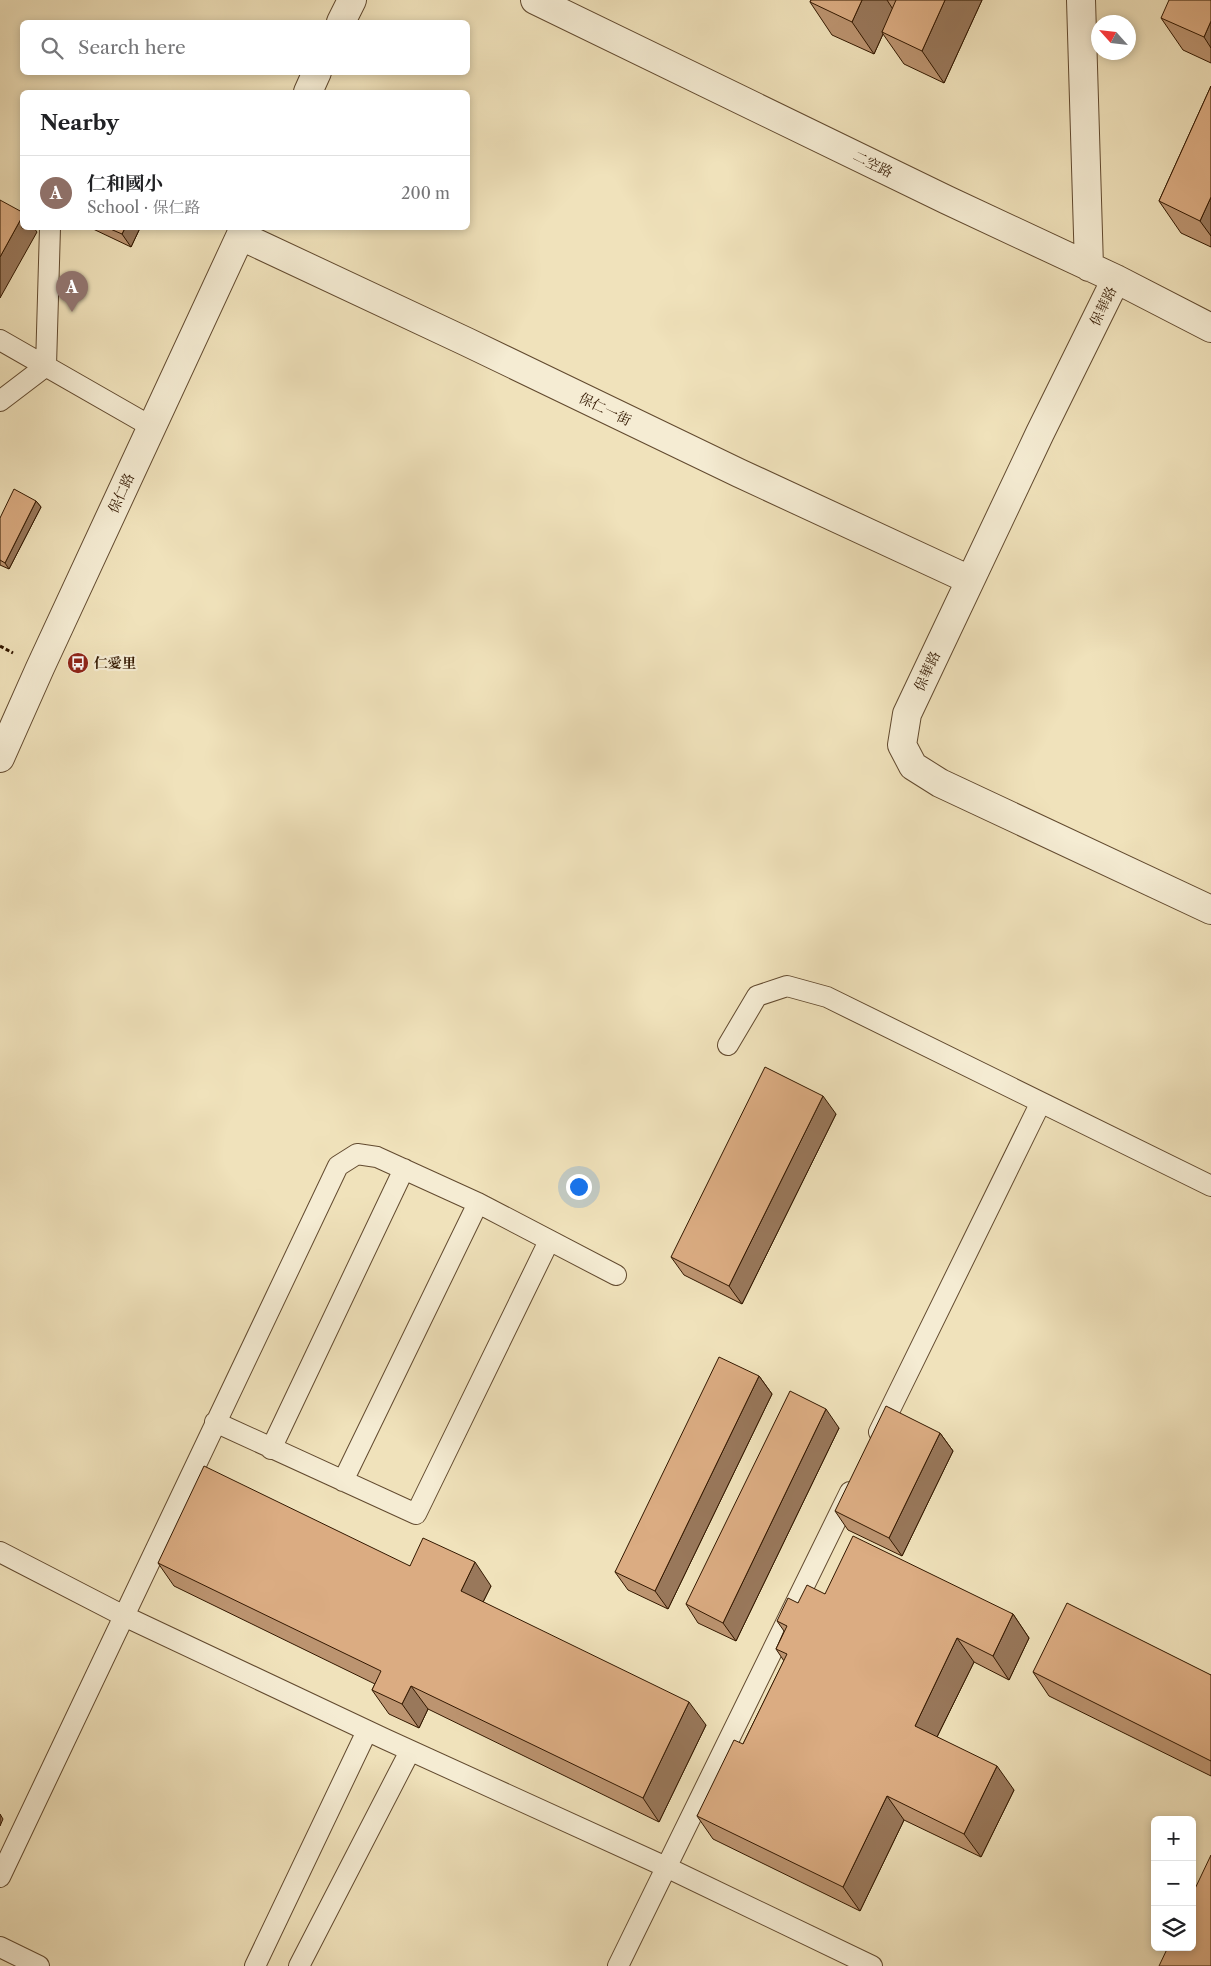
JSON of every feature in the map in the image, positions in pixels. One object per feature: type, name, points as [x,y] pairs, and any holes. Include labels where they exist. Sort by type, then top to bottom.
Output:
[{"type":"street","points":[[342,20],[352,0]]},
{"type":"street","name":"二空路","points":[[535,0],[947,200],[1116,279],[1211,328]]},
{"type":"street","points":[[1081,0],[1089,267]]},
{"type":"street","points":[[309,90],[316,75]]},
{"type":"street","name":"保仁路","points":[[0,758],[243,232]]},
{"type":"street","name":"保仁一街","points":[[243,232],[730,469],[970,580]]},
{"type":"street","name":"保華路","points":[[1116,279],[907,714],[902,746],[913,766],[940,784],[1211,910]]},
{"type":"lane","points":[[46,366],[50,230]]},
{"type":"lane","points":[[0,340],[152,427]]},
{"type":"lane","points":[[0,401],[46,366]]},
{"type":"lane","points":[[728,1045],[757,996],[787,986],[827,997],[1040,1104],[1211,1186]]},
{"type":"lane","points":[[870,1450],[1040,1104]]},
{"type":"lane","points":[[0,1877],[338,1166],[357,1154],[378,1158],[478,1203],[616,1275]]},
{"type":"lane","points":[[271,1449],[404,1169]]},
{"type":"lane","points":[[343,1481],[478,1203]]},
{"type":"lane","points":[[215,1422],[416,1514],[549,1241]]},
{"type":"lane","points":[[618,1966],[857,1477]]},
{"type":"lane","points":[[0,1552],[124,1616],[367,1731],[666,1867],[842,1960],[872,1966]]},
{"type":"lane","points":[[255,1966],[367,1731]]},
{"type":"lane","points":[[299,1966],[410,1751]]},
{"type":"lane","points":[[0,1947],[40,1966]]},
{"type":"building","points":[[811,0],[862,0],[852,22],[810,2]]},
{"type":"building","points":[[896,0],[945,0],[922,51],[882,32]]},
{"type":"building","points":[[1169,0],[1211,0],[1211,21],[1204,37],[1161,18]]},
{"type":"building","points":[[1211,86],[1211,197],[1200,221],[1159,201]]},
{"type":"building","points":[[0,200],[20,211],[20,221],[0,257]]},
{"type":"building","points":[[113,230],[124,230],[122,234]]},
{"type":"building","points":[[14,489],[36,501],[5,563],[0,560],[0,518]]},
{"type":"building","points":[[765,1067],[823,1096],[729,1286],[671,1257]]},
{"type":"building","points":[[719,1357],[759,1376],[655,1591],[615,1572]]},
{"type":"building","points":[[790,1391],[826,1409],[723,1623],[686,1604]]},
{"type":"building","points":[[886,1406],[940,1433],[889,1538],[835,1511]]},
{"type":"building","points":[[204,1466],[410,1566],[423,1538],[475,1562],[461,1591],[689,1702],[643,1798],[411,1686],[402,1704],[372,1690],[381,1671],[158,1563]]},
{"type":"building","points":[[853,1536],[1013,1614],[993,1656],[957,1638],[915,1726],[997,1766],[964,1834],[887,1796],[843,1887],[697,1816],[734,1740],[743,1744],[787,1654],[776,1649],[787,1626],[777,1621],[788,1598],[798,1603],[807,1585],[825,1594]]},
{"type":"building","points":[[1067,1603],[1211,1675],[1211,1761],[1033,1672]]},
{"type":"building","points":[[1211,1855],[1211,1966],[1159,1966],[1166,1951],[1196,1951],[1196,1887]]},
{"type":"place","name":"仁和國小","points":[[72,312]]},
{"type":"place","name":"仁愛里","points":[[78,663]]}]
